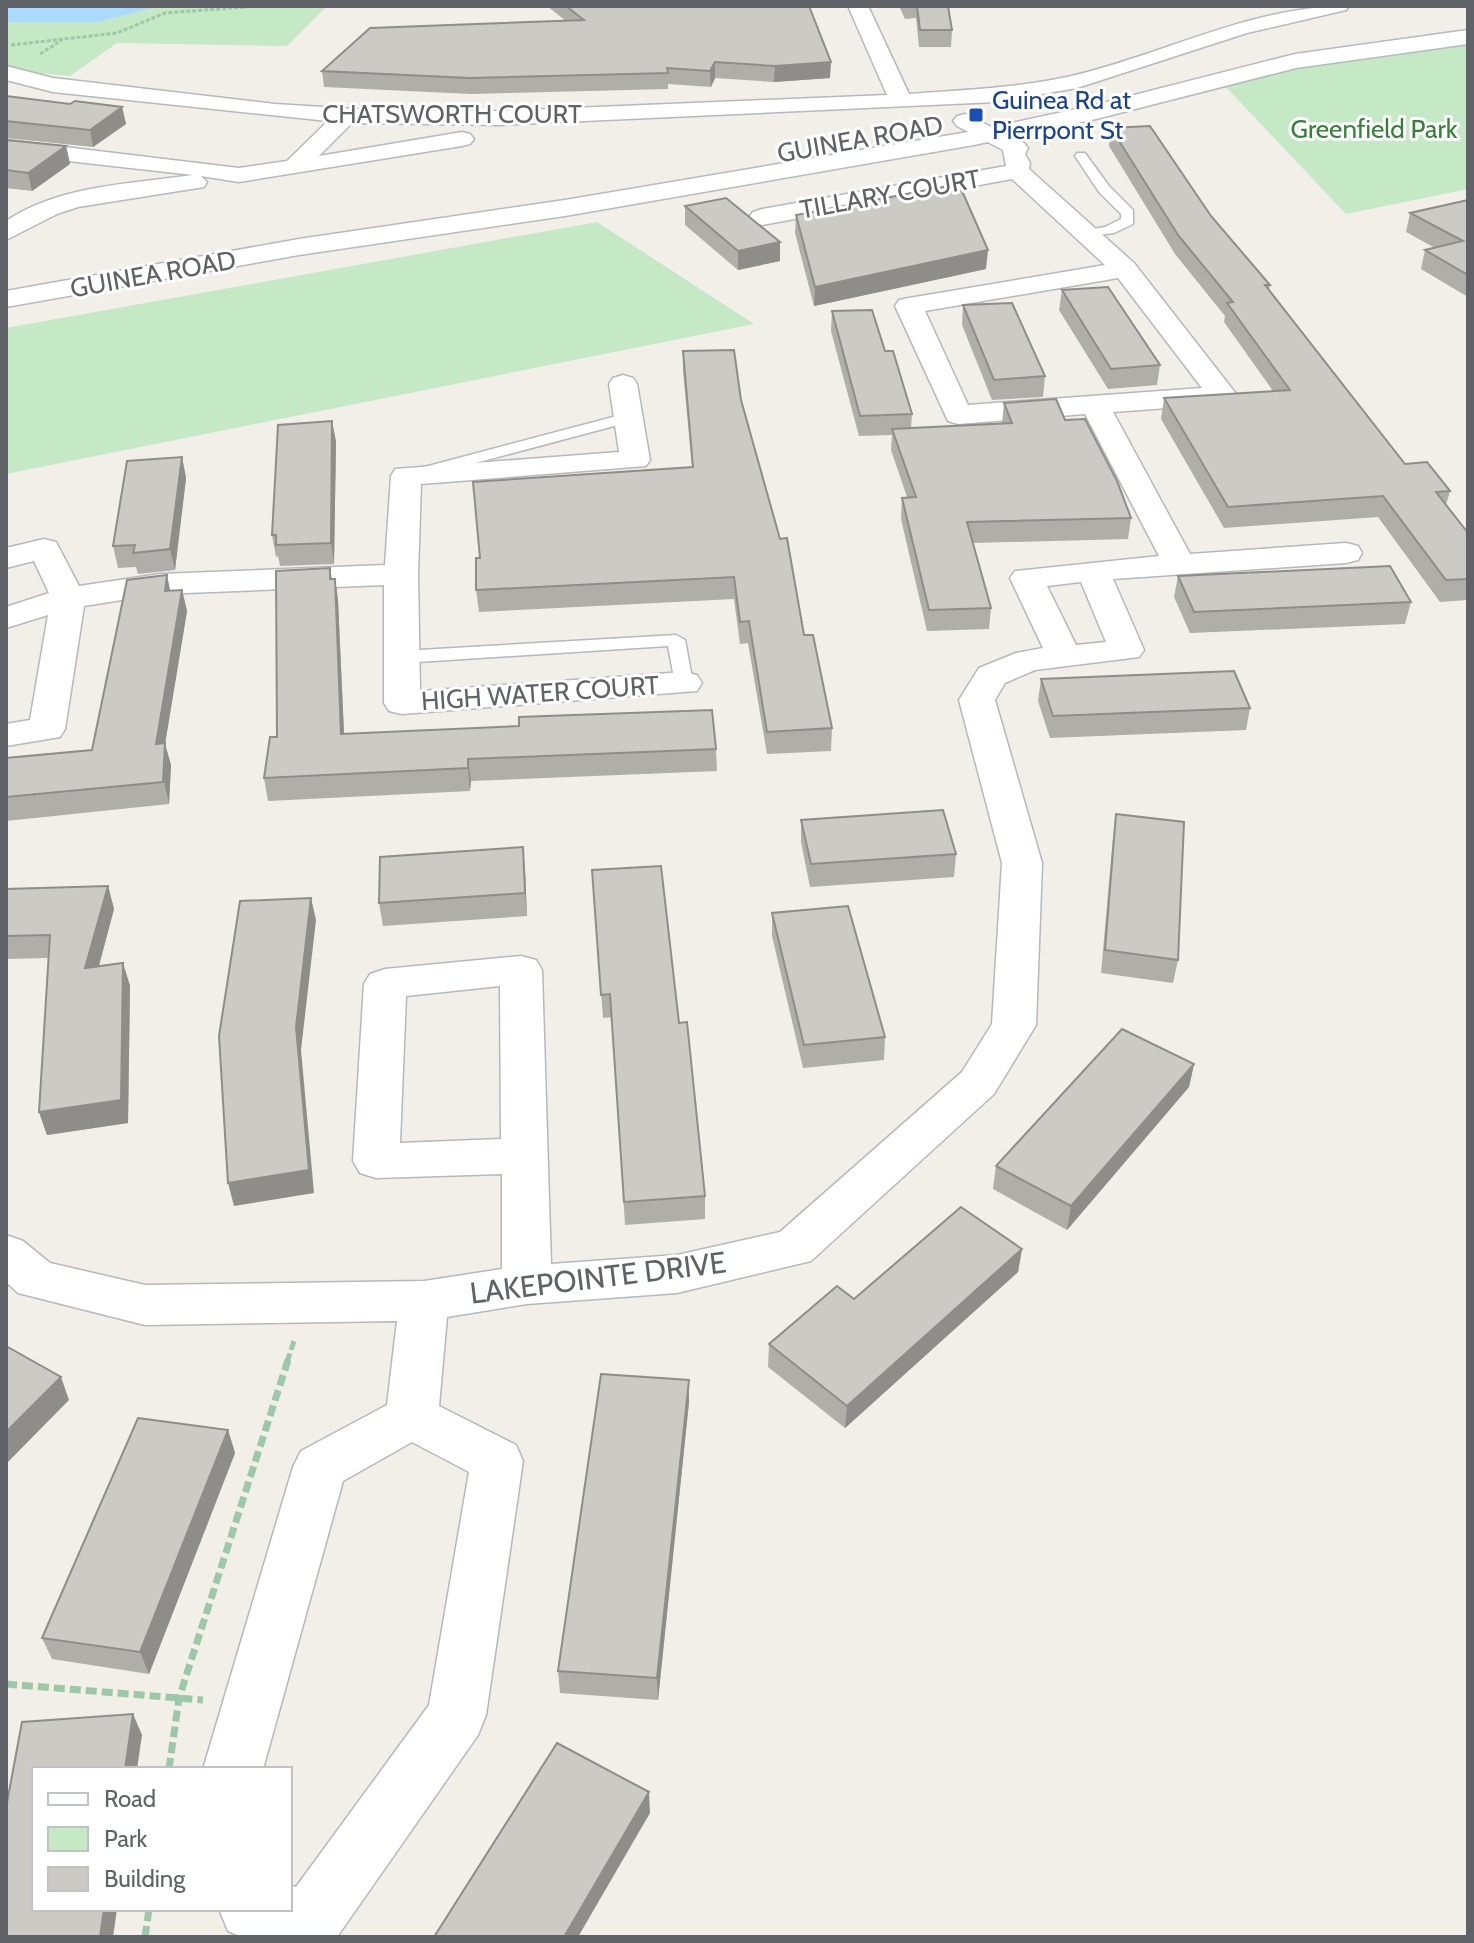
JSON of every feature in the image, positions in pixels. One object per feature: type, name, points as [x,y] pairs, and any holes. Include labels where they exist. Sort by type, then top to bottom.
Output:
[{"type":"main road","name":"GUINEA ROAD","points":[[978,131],[1071,99],[1271,49],[1380,32],[1468,23]]},
{"type":"main road","name":"GUINEA ROAD","points":[[6,299],[299,247],[565,208],[1096,112],[1295,61],[1468,37]]},
{"type":"street","points":[[858,6],[901,101]]},
{"type":"street","name":"GUINEA ROAD","points":[[901,101],[996,95],[1069,83],[1241,28],[1339,6]]},
{"type":"street","name":"CHATSWORTH COURT","points":[[6,73],[53,85],[346,116],[499,118],[901,101]]},
{"type":"street","points":[[294,167],[346,116]]},
{"type":"street","points":[[978,131],[994,151],[1015,162],[1125,269],[1222,395],[958,415],[909,306],[1125,269]]},
{"type":"street","points":[[6,232],[26,216],[62,204],[472,137]]},
{"type":"street","points":[[6,147],[239,175]]},
{"type":"street","name":"TILLARY COURT","points":[[762,217],[1015,162]]},
{"type":"street","name":"HIGH WATER COURT","points":[[623,384],[635,460],[406,476],[401,574],[402,703],[684,683]]},
{"type":"street","points":[[1095,406],[1179,564]]},
{"type":"street","points":[[6,558],[44,549],[68,598],[47,729],[6,735]]},
{"type":"street","points":[[1093,571],[1127,650],[1065,657],[1027,578],[1093,571],[1179,564],[1346,553]]},
{"type":"street","points":[[6,618],[68,598],[160,584],[401,574]]},
{"type":"street","name":"LAKEPOINTE DRIVE","points":[[6,1254],[35,1279],[145,1305],[424,1301],[527,1285],[677,1274],[794,1248],[978,1083],[1014,1025],[1022,863],[977,700],[992,676],[1028,660],[1065,657]]},
{"type":"street","points":[[524,1156],[376,1161],[385,984],[521,970],[527,1285]]},
{"type":"street","points":[[412,1417],[424,1301]]},
{"type":"street","points":[[234,1767],[320,1467],[412,1417]]},
{"type":"street","points":[[260,1911],[310,1921],[457,1715],[497,1461],[412,1417]]},
{"type":"lane","points":[[1081,156],[1104,189],[1128,213],[1128,221],[1119,226],[1086,234]]},
{"type":"lane","points":[[402,657],[676,640],[684,683]]},
{"type":"path","points":[[6,45],[117,33],[165,13],[259,6]]},
{"type":"path","points":[[169,1767],[179,1698],[306,1302]]},
{"type":"path","points":[[6,1684],[252,1703]]},
{"type":"path","points":[[145,1937],[149,1911]]},
{"type":"green space","points":[[6,6],[327,6],[287,46],[117,43],[70,76],[6,70]]},
{"type":"green space","name":"Greenfield Park","points":[[1468,39],[1468,189],[1346,214],[1224,85],[1277,70]]},
{"type":"green space","points":[[597,222],[754,324],[6,474],[6,328]]},
{"type":"water","points":[[6,6],[160,6],[97,22],[6,22]]},
{"type":"building","points":[[566,6],[809,6],[831,62],[775,66],[715,62],[710,71],[667,68],[668,73],[470,78],[322,71],[370,28],[584,20]]},
{"type":"building","points":[[917,6],[948,6],[952,30],[920,30]]},
{"type":"building","points":[[6,96],[122,107],[90,130],[6,121]]},
{"type":"building","points":[[1150,126],[1211,216],[1270,285],[1265,285],[1405,464],[1427,462],[1450,491],[1436,492],[1468,533],[1468,579],[1446,580],[1383,496],[1228,507],[1164,398],[1290,390],[1227,303],[1233,302],[1178,235],[1111,128]]},
{"type":"building","points":[[6,140],[66,146],[28,173],[6,170]]},
{"type":"building","points":[[959,184],[988,250],[815,287],[796,215]]},
{"type":"building","points":[[726,198],[780,242],[738,251],[685,206]]},
{"type":"building","points":[[1468,200],[1468,275],[1425,250],[1463,241],[1410,213]]},
{"type":"building","points":[[1108,287],[1160,365],[1111,369],[1062,290]]},
{"type":"building","points":[[1012,303],[1045,376],[994,380],[963,305]]},
{"type":"building","points":[[872,310],[885,351],[893,351],[912,414],[860,416],[832,311]]},
{"type":"building","points":[[734,350],[741,400],[780,539],[787,538],[804,635],[813,635],[832,728],[767,732],[749,621],[740,622],[734,577],[476,590],[476,558],[480,558],[473,482],[693,467],[683,351]]},
{"type":"building","points":[[1056,399],[1065,420],[1085,419],[1117,481],[1131,518],[967,522],[991,608],[929,610],[902,498],[916,497],[892,429],[1012,423],[1004,403]]},
{"type":"building","points":[[332,421],[331,543],[276,545],[276,535],[272,535],[278,425]]},
{"type":"building","points":[[182,457],[170,549],[133,553],[135,545],[113,546],[127,461]]},
{"type":"building","points":[[1390,566],[1411,602],[1194,612],[1178,576]]},
{"type":"building","points":[[330,568],[330,579],[335,579],[341,734],[519,726],[519,717],[712,710],[716,749],[468,759],[468,768],[264,778],[270,737],[277,737],[276,571]]},
{"type":"building","points":[[167,575],[165,591],[182,590],[156,744],[165,743],[163,782],[6,797],[6,758],[92,750],[127,580]]},
{"type":"building","points":[[1234,671],[1250,708],[1053,716],[1041,679]]},
{"type":"building","points":[[943,810],[956,854],[811,864],[801,820]]},
{"type":"building","points":[[1116,814],[1184,822],[1178,960],[1105,950]]},
{"type":"building","points":[[523,847],[525,893],[379,903],[380,857]]},
{"type":"building","points":[[661,866],[679,1023],[687,1022],[705,1196],[624,1202],[610,994],[601,995],[592,870]]},
{"type":"building","points":[[108,886],[85,968],[123,963],[121,1100],[39,1112],[50,935],[6,936],[6,889]]},
{"type":"building","points":[[311,898],[296,1027],[309,1170],[228,1183],[219,1036],[240,901]]},
{"type":"building","points":[[848,906],[885,1037],[804,1045],[772,913]]},
{"type":"building","points":[[1122,1029],[1194,1064],[1071,1206],[996,1166]]},
{"type":"building","points":[[961,1207],[1022,1249],[847,1406],[769,1344],[837,1286],[854,1299]]},
{"type":"building","points":[[6,1346],[61,1377],[6,1432]]},
{"type":"building","points":[[601,1374],[689,1380],[657,1678],[558,1671]]},
{"type":"building","points":[[138,1418],[228,1430],[140,1652],[42,1638]]},
{"type":"building","points":[[133,1714],[125,1767],[32,1767],[32,1911],[104,1911],[100,1937],[6,1937],[6,1808],[22,1722]]},
{"type":"building","points":[[557,1743],[649,1792],[564,1937],[434,1937]]},
{"type":"place","name":"Guinea Rd at Pierrpont St","points":[[976,115]]}]
